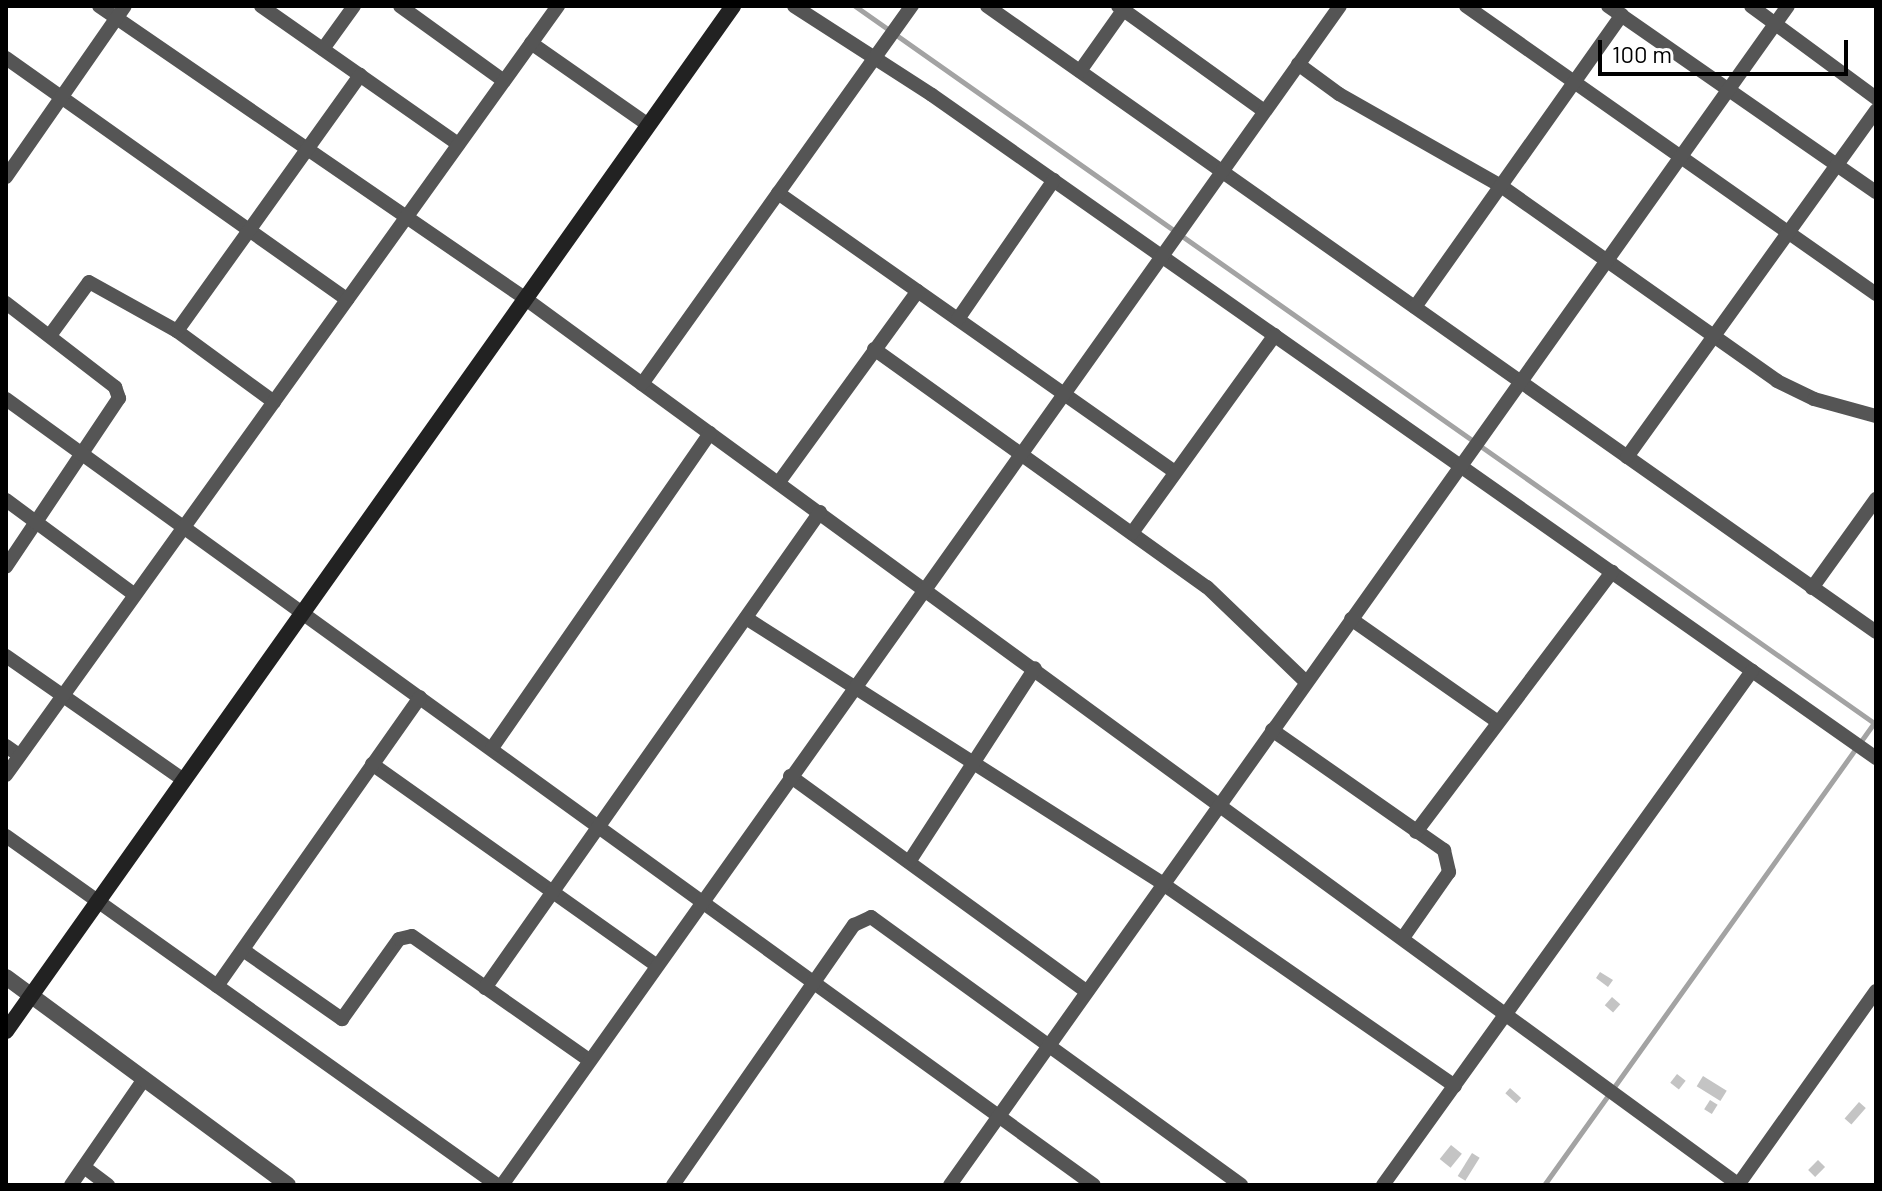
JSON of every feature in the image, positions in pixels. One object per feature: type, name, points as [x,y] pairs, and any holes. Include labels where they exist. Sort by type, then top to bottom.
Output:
[{"type":"main road","points":[[6,1031],[523,297],[733,6]]},
{"type":"street","points":[[99,6],[121,12],[307,149],[523,297],[1221,803],[1738,1185],[1876,991]]},
{"type":"street","points":[[261,6],[458,144]]},
{"type":"street","points":[[323,49],[354,6]]},
{"type":"street","points":[[401,6],[504,81]]},
{"type":"street","points":[[6,775],[558,6]]},
{"type":"street","points":[[794,6],[876,56],[1871,754]]},
{"type":"street","points":[[642,384],[912,6]]},
{"type":"street","points":[[987,6],[1876,632]]},
{"type":"street","points":[[6,836],[500,1185],[1340,6]]},
{"type":"street","points":[[1466,6],[1876,293]]},
{"type":"street","points":[[1608,6],[1876,192]]},
{"type":"street","points":[[1751,6],[1876,98]]},
{"type":"street","points":[[950,1185],[1788,6]]},
{"type":"street","points":[[1080,71],[1122,7],[1264,111]]},
{"type":"street","points":[[6,177],[121,12]]},
{"type":"street","points":[[1415,307],[1622,15]]},
{"type":"street","points":[[531,43],[647,124]]},
{"type":"street","points":[[6,58],[64,95],[347,299]]},
{"type":"street","points":[[1298,64],[1339,94],[1501,186],[1777,381],[1814,399],[1876,416]]},
{"type":"street","points":[[177,331],[253,229],[360,75]]},
{"type":"street","points":[[1627,457],[1876,110]]},
{"type":"street","points":[[958,319],[1054,180]]},
{"type":"street","points":[[778,193],[1175,472]]},
{"type":"street","points":[[51,334],[89,282],[177,331],[274,402]]},
{"type":"street","points":[[779,482],[918,291]]},
{"type":"street","points":[[6,303],[51,334],[118,391],[114,409],[85,455],[6,567]]},
{"type":"street","points":[[1132,533],[1275,335]]},
{"type":"street","points":[[874,349],[1021,451],[1207,587],[1306,682]]},
{"type":"street","points":[[6,399],[1094,1185]]},
{"type":"street","points":[[492,748],[710,433]]},
{"type":"street","points":[[1812,588],[1876,499]]},
{"type":"street","points":[[6,500],[135,595]]},
{"type":"street","points":[[485,988],[820,512]]},
{"type":"street","points":[[1416,832],[1612,572]]},
{"type":"street","points":[[746,618],[852,689],[975,760],[1163,884],[1455,1086]]},
{"type":"street","points":[[1351,619],[1498,722]]},
{"type":"street","points":[[6,656],[184,780]]},
{"type":"street","points":[[909,862],[1035,668]]},
{"type":"street","points":[[1383,1185],[1752,671]]},
{"type":"street","points":[[217,986],[420,697]]},
{"type":"street","points":[[1272,730],[1444,850],[1449,872],[1403,938]]},
{"type":"street","points":[[6,746],[19,755]]},
{"type":"street","points":[[372,764],[656,965]]},
{"type":"street","points":[[790,776],[1087,992]]},
{"type":"street","points":[[673,1185],[854,925],[871,917],[1047,1049],[1236,1184]]},
{"type":"street","points":[[243,950],[338,1018],[406,935],[589,1060]]},
{"type":"street","points":[[6,977],[288,1185]]},
{"type":"street","points":[[71,1185],[144,1079]]},
{"type":"street","points":[[84,1167],[108,1185]]},
{"type":"building","points":[[1600,972],[1613,980],[1608,987],[1596,978]]},
{"type":"building","points":[[1612,997],[1620,1004],[1613,1013],[1605,1005]]},
{"type":"building","points":[[1677,1074],[1686,1081],[1679,1089],[1670,1083]]},
{"type":"building","points":[[1703,1076],[1727,1091],[1720,1101],[1697,1086]]},
{"type":"building","points":[[1510,1088],[1521,1098],[1516,1103],[1505,1093]]},
{"type":"building","points":[[1710,1100],[1718,1105],[1712,1114],[1704,1109]]},
{"type":"building","points":[[1859,1102],[1866,1108],[1851,1125],[1845,1119]]},
{"type":"building","points":[[1451,1145],[1462,1154],[1451,1168],[1440,1159]]},
{"type":"building","points":[[1472,1153],[1480,1158],[1465,1181],[1458,1176]]},
{"type":"building","points":[[1818,1160],[1825,1167],[1815,1177],[1808,1170]]},
{"type":"waterway","points":[[855,6],[1874,723]]},
{"type":"waterway","points":[[1544,1185],[1876,720]]}]
